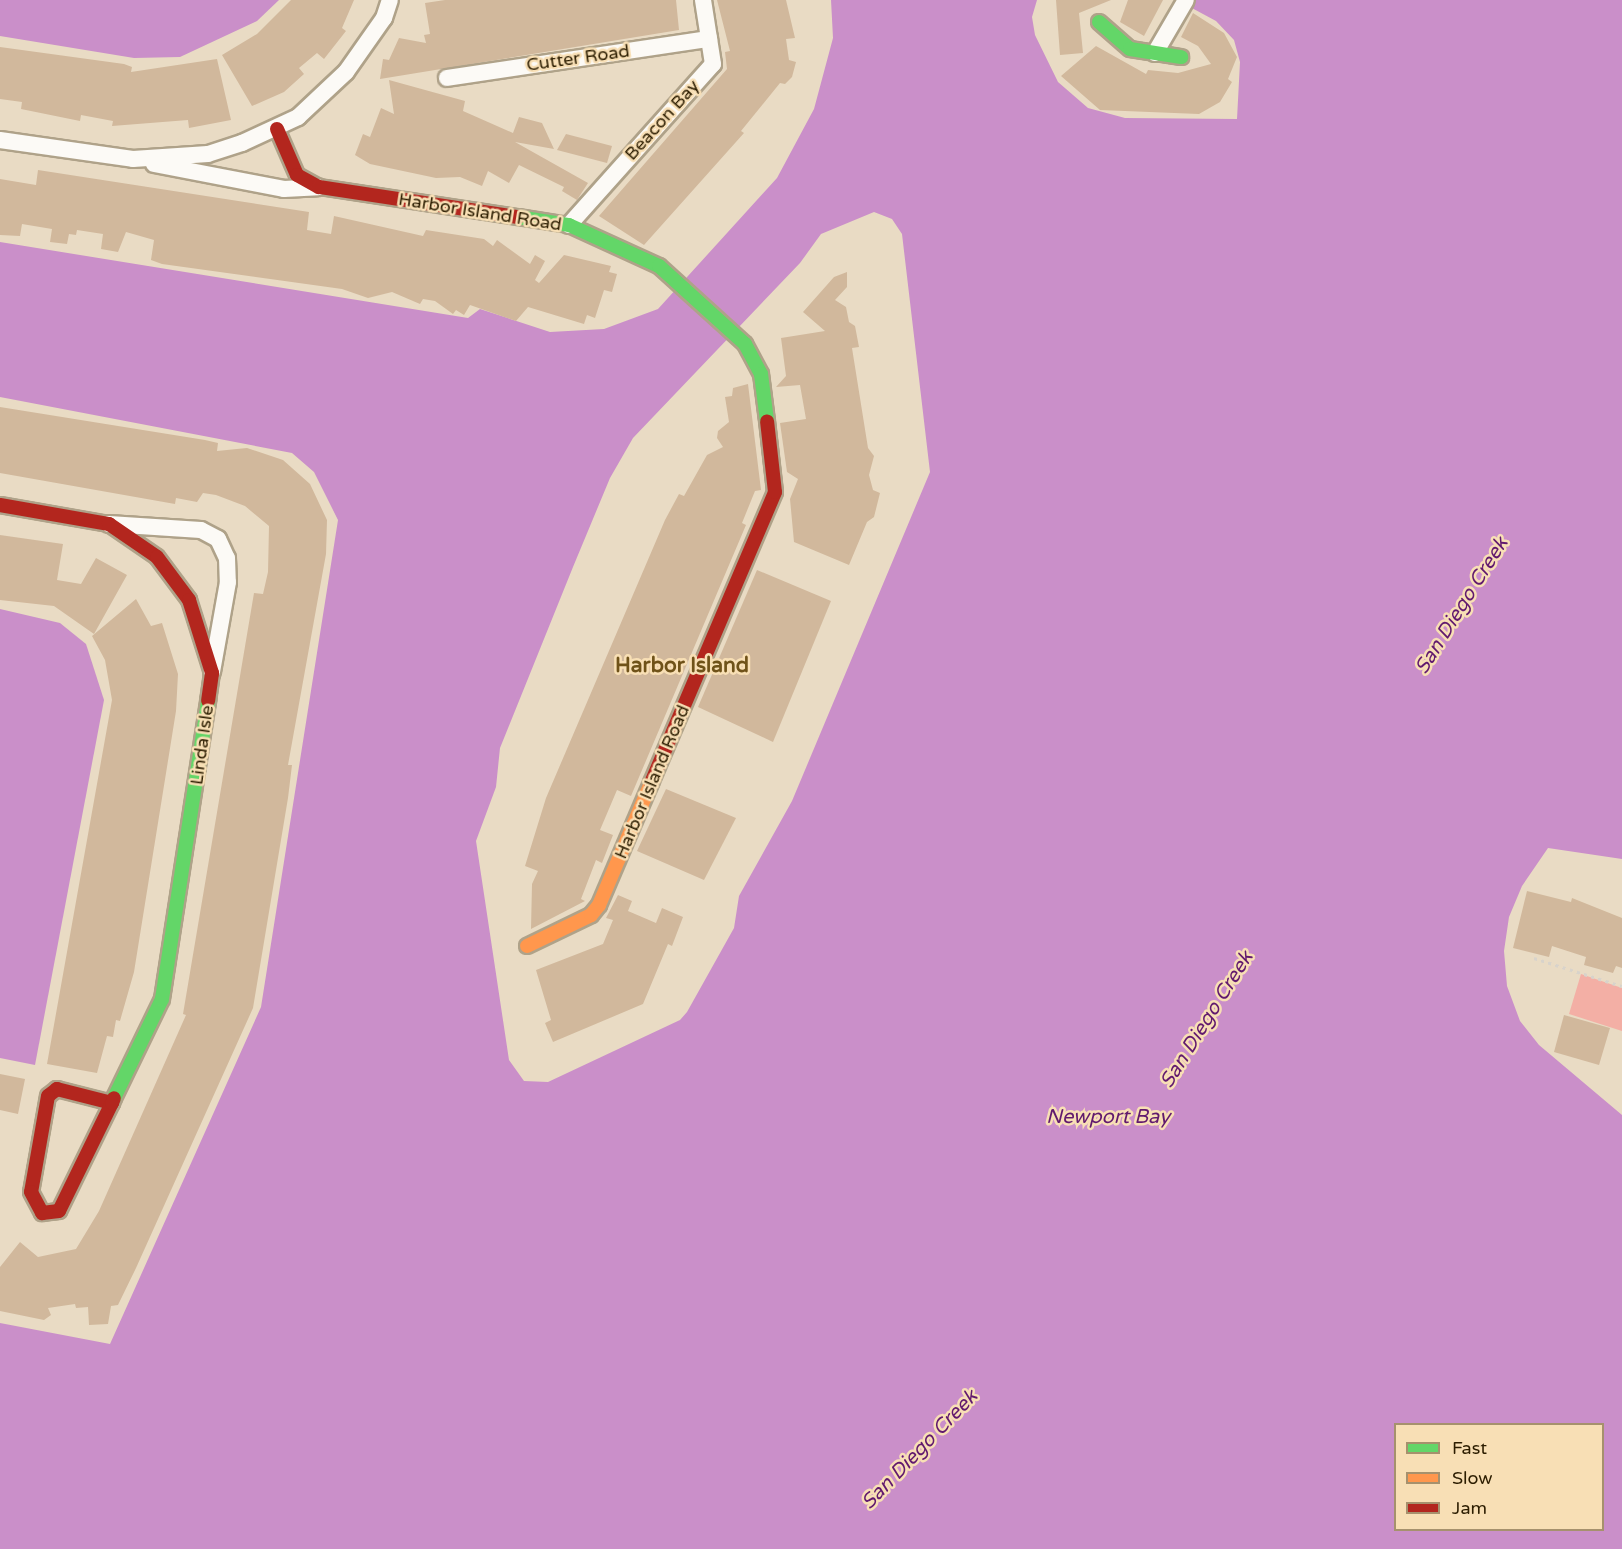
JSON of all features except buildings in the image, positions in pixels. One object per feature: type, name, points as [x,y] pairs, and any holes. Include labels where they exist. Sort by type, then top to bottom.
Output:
[{"type":"street","points":[[0,140],[133,159],[208,154],[277,129],[298,117],[346,72],[384,18],[390,0]]},
{"type":"street","name":"Beacon Bay","points":[[568,225],[713,64],[703,0]]},
{"type":"street","points":[[1155,53],[1186,0]]},
{"type":"street","points":[[1100,22],[1130,49],[1181,57]]},
{"type":"street","name":"Cutter Road","points":[[447,78],[709,39]]},
{"type":"street","name":"Harbor Island Road","points":[[277,129],[297,175],[319,187]]},
{"type":"street","name":"Harbor Island Road","points":[[133,159],[284,189],[319,187],[568,225],[659,266],[745,344],[761,374],[775,492],[599,905],[591,915],[527,945]]},
{"type":"street","name":"Linda Isle","points":[[0,505],[109,524],[157,557],[189,600],[212,673],[162,999],[112,1103],[60,1211],[42,1213],[31,1192],[48,1096],[57,1089],[112,1103]]},
{"type":"street","points":[[109,524],[201,530],[218,539],[227,558],[228,582],[212,673]]},
{"type":"path","points":[[1534,958],[1622,986]]},
{"type":"shaded area","points":[[1581,974],[1622,988],[1622,1031],[1569,1014]]},
{"type":"water","points":[[0,0],[279,0],[257,21],[180,57],[134,58],[0,36]]},
{"type":"water","name":"Newport Bay","points":[[831,0],[1037,0],[1032,17],[1035,35],[1058,82],[1088,108],[1125,118],[1237,119],[1240,62],[1234,40],[1216,21],[1177,0],[1622,0],[1622,859],[1548,848],[1522,886],[1509,917],[1504,951],[1507,986],[1520,1021],[1539,1045],[1622,1115],[1622,1549],[0,1549],[0,1323],[110,1344],[261,1007],[338,520],[314,472],[292,453],[0,397],[0,242],[468,318],[480,309],[550,332],[604,329],[658,309],[777,178],[814,109],[833,38]],"holes":[[[874,212],[892,219],[902,234],[930,472],[792,801],[739,896],[734,928],[687,1012],[680,1020],[548,1082],[524,1081],[509,1060],[476,841],[496,787],[500,748],[610,478],[633,438],[800,263],[821,234]]]},
{"type":"water","points":[[0,609],[60,623],[86,644],[104,700],[35,1065],[0,1058]]},
{"type":"traffic: fast","points":[[1099,22],[1130,49],[1181,57]]},
{"type":"traffic: fast","points":[[518,217],[569,225],[659,266],[745,344],[761,374],[767,421]]},
{"type":"traffic: fast","points":[[114,1098],[162,999],[208,701]]},
{"type":"traffic: slow","points":[[527,946],[591,915],[599,905],[651,783]]},
{"type":"traffic: jam","points":[[277,129],[297,175],[319,187],[518,217]]},
{"type":"traffic: jam","points":[[651,783],[775,492],[767,421]]},
{"type":"traffic: jam","points":[[0,505],[109,524],[157,557],[189,600],[212,673],[208,701]]},
{"type":"traffic: jam","points":[[112,1103],[57,1089],[48,1096],[31,1192],[42,1213],[59,1211],[112,1103],[114,1098]]},
{"type":"district","name":"Harbor Island","points":[[682,666]]},
{"type":"water label","name":"San Diego Creek","points":[[1462,606]]},
{"type":"water label","name":"San Diego Creek","points":[[1207,1020]]},
{"type":"water label","name":"San Diego Creek","points":[[920,1450]]}]
